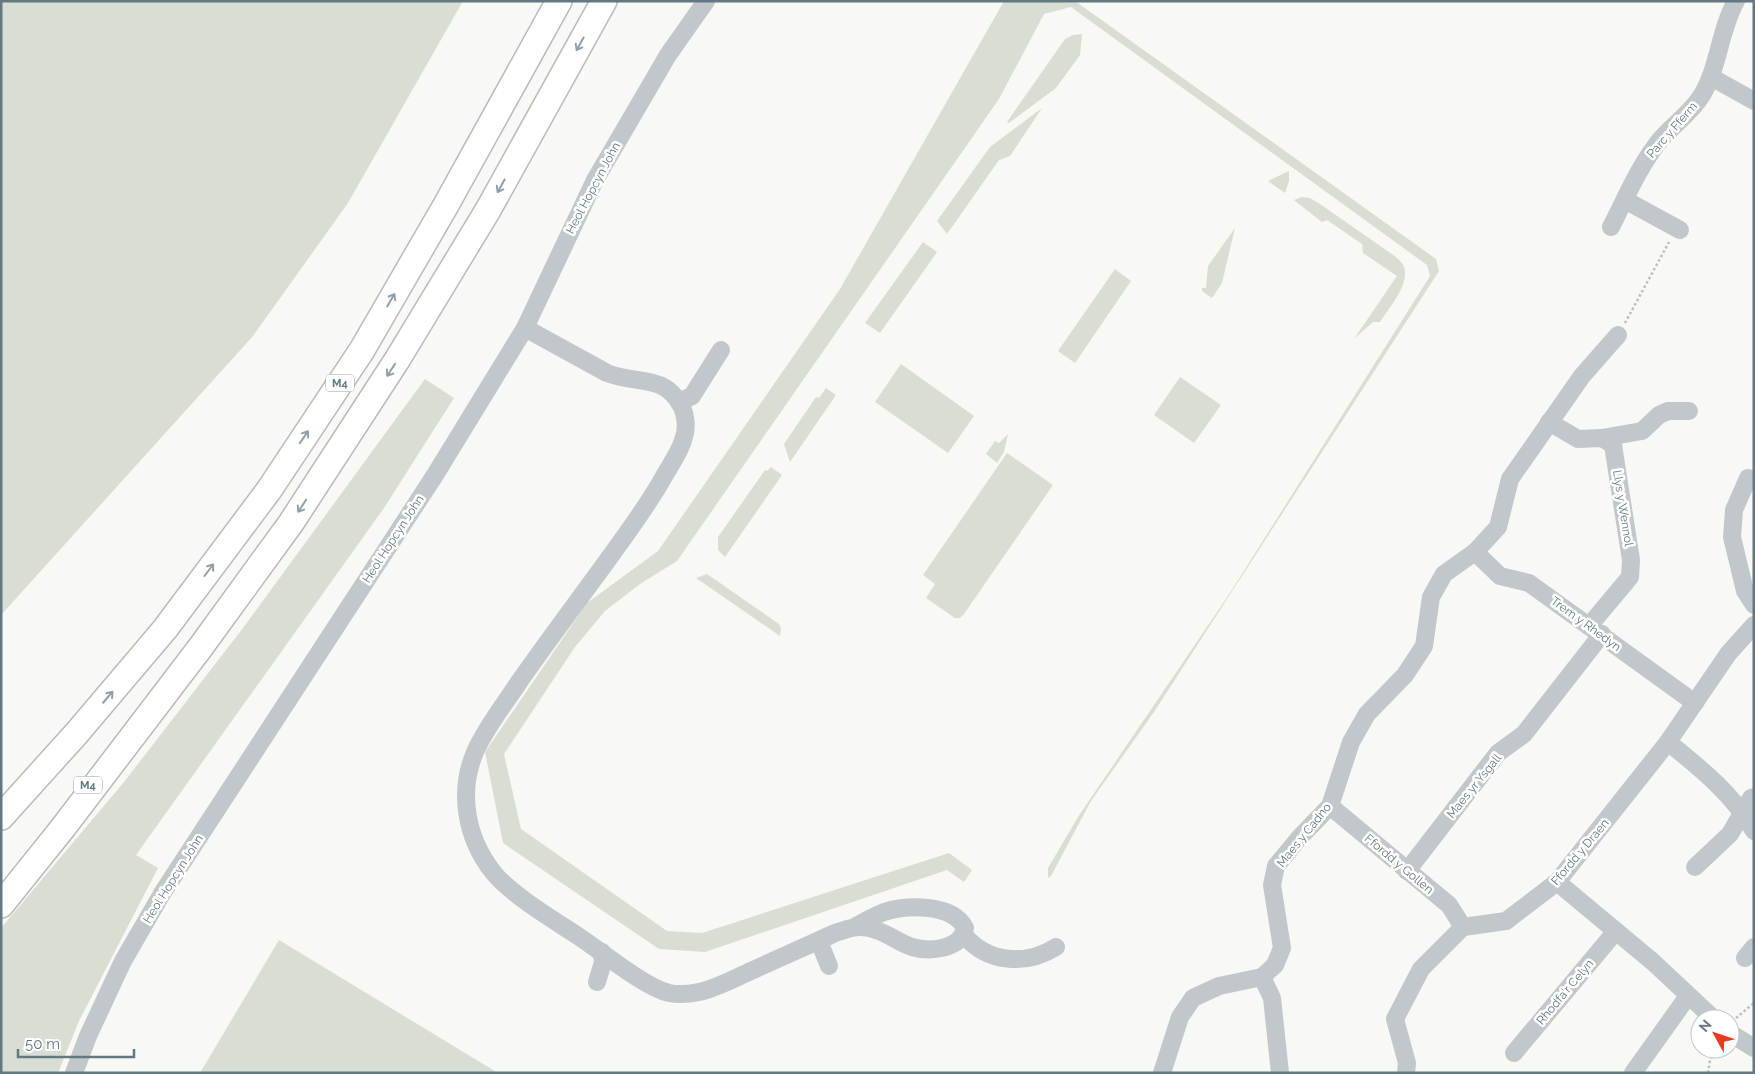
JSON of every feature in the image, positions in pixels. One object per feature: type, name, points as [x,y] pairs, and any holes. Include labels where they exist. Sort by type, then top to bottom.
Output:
[{"type":"highway","name":"M4","points":[[1,817],[76,734],[165,629],[269,490],[356,358],[446,205],[559,1]]},
{"type":"highway","name":"M4","points":[[1,878],[71,805],[169,689],[291,523],[397,360],[488,210],[604,1]]},
{"type":"highway","points":[[1,905],[169,689]]},
{"type":"highway","points":[[1,804],[76,734]]},
{"type":"street","name":"Heol Hopcyn John","points":[[74,1073],[88,1036],[123,961],[163,892],[435,474],[525,328],[595,180],[668,55],[706,1]]},
{"type":"street","name":"Parc y Fferm","points":[[1611,227],[1643,164],[1661,139],[1685,117],[1702,96],[1711,77],[1728,20],[1736,1]]},
{"type":"street","points":[[1711,77],[1754,101]]},
{"type":"street","points":[[1625,200],[1675,236]]},
{"type":"street","points":[[525,328],[607,373],[617,377],[658,384],[674,395],[679,402],[684,412],[686,424],[684,437],[648,504],[530,666],[489,727],[475,753],[468,776],[466,801],[475,843],[495,875],[540,910],[655,988],[685,995],[714,988],[885,912],[923,908],[949,913],[956,917],[965,928],[964,934],[950,946],[926,950],[912,947],[876,929],[856,926]]},
{"type":"street","name":"Maes y Cadno","points":[[1262,976],[1276,965],[1282,948],[1272,885],[1276,866],[1300,837],[1330,806],[1351,742],[1367,714],[1405,675],[1424,646],[1431,597],[1444,574],[1475,552],[1498,527],[1510,479],[1582,376],[1618,335]]},
{"type":"street","points":[[679,402],[692,396],[721,350]]},
{"type":"street","points":[[1549,422],[1578,439],[1602,438],[1642,431],[1659,415],[1668,411],[1689,411]]},
{"type":"street","name":"Llys y Wennol","points":[[1596,630],[1630,577],[1631,560],[1613,445],[1602,438]]},
{"type":"street","points":[[1748,478],[1734,510],[1732,537],[1745,591],[1754,605]]},
{"type":"street","name":"Trem y Rhedyn","points":[[1475,552],[1500,576],[1529,583],[1695,703]]},
{"type":"street","name":"Ffordd y Draen","points":[[1463,927],[1506,921],[1557,882],[1668,742],[1728,654],[1754,625]]},
{"type":"street","name":"Maes yr Ysgall","points":[[1407,871],[1498,753],[1524,734],[1596,630]]},
{"type":"street","points":[[1668,742],[1719,785],[1743,812],[1754,831]]},
{"type":"street","points":[[1695,867],[1730,834],[1754,797]]},
{"type":"street","name":"Ffordd y Gollen","points":[[1330,806],[1449,905],[1463,927]]},
{"type":"street","points":[[1557,882],[1653,962],[1703,1009]]},
{"type":"street","points":[[1406,1073],[1407,1063],[1395,1019],[1421,969],[1463,927]]},
{"type":"street","name":"Rhodfa'r Celyn","points":[[1514,1053],[1616,931]]},
{"type":"street","points":[[964,934],[978,949],[1003,958],[1016,960],[1045,954],[1056,947]]},
{"type":"street","points":[[819,941],[829,966]]},
{"type":"street","points":[[597,982],[603,962],[602,952]]},
{"type":"street","points":[[1162,1073],[1180,1017],[1193,998],[1220,986],[1262,976],[1272,998],[1280,1073]]},
{"type":"street","points":[[1633,1073],[1688,996]]},
{"type":"street","points":[[1740,1035],[1754,1048]]},
{"type":"path","points":[[1618,335],[1675,236]]},
{"type":"path","points":[[1740,1018],[1754,1003]]},
{"type":"path","points":[[1708,1073],[1711,1059]]},
{"type":"shaded area","points":[[1,1],[463,1],[348,203],[253,336],[1,615]]},
{"type":"shaded area","points":[[1004,1],[1075,1],[1436,259],[1439,271],[1154,712],[1091,801],[1051,876],[1048,878],[1048,868],[1078,817],[1230,593],[1430,276],[1427,265],[1071,7],[1044,14],[999,99],[677,561],[640,584],[605,611],[575,647],[504,754],[521,829],[667,931],[702,933],[949,853],[972,870],[964,882],[947,870],[705,952],[659,949],[503,843],[485,752],[587,603],[658,551],[840,289]]},
{"type":"shaded area","points":[[1082,34],[1080,55],[1056,88],[1009,123],[1007,122],[1065,39],[1073,35]]},
{"type":"shaded area","points":[[1042,108],[1010,156],[999,160],[947,234],[937,221],[990,147]]},
{"type":"shaded area","points":[[1289,171],[1289,181],[1285,193],[1268,181]]},
{"type":"shaded area","points":[[1302,197],[1310,198],[1320,204],[1396,257],[1403,266],[1404,281],[1393,303],[1380,322],[1373,322],[1354,339],[1397,276],[1363,253],[1362,244],[1327,220],[1322,222],[1294,200]]},
{"type":"shaded area","points":[[1235,228],[1222,283],[1212,298],[1202,291],[1202,288],[1206,288],[1208,266]]},
{"type":"shaded area","points":[[923,242],[937,252],[880,333],[865,323]]},
{"type":"shaded area","points":[[1115,269],[1131,281],[1075,363],[1058,351]]},
{"type":"shaded area","points":[[901,364],[974,416],[948,453],[875,402]]},
{"type":"shaded area","points":[[1180,377],[1221,405],[1194,443],[1154,415]]},
{"type":"shaded area","points":[[425,379],[454,398],[384,508],[136,855],[158,868],[79,1021],[58,1073],[1,1073],[1,928],[124,782],[243,628]]},
{"type":"shaded area","points":[[826,388],[836,395],[790,462],[784,444],[816,397],[819,398]]},
{"type":"shaded area","points":[[1008,434],[1004,452],[997,463],[986,454],[995,441],[999,443]]},
{"type":"shaded area","points":[[1007,453],[1053,485],[964,614],[960,618],[955,618],[926,598],[935,584],[923,575]]},
{"type":"shaded area","points":[[771,467],[782,475],[725,557],[718,550],[718,537],[765,470],[767,471]]},
{"type":"shaded area","points":[[707,574],[779,624],[781,628],[780,636],[696,578]]},
{"type":"shaded area","points":[[279,940],[498,1073],[200,1073]]}]
